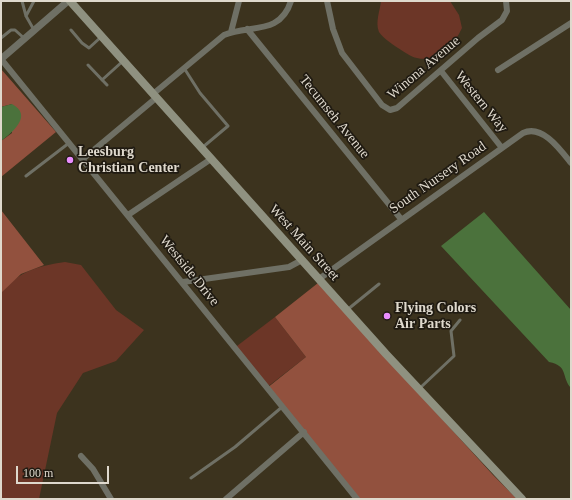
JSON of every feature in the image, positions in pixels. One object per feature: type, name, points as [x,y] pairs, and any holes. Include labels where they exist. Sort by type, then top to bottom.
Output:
[{"type":"main road","name":"West Main Street","points":[[69,1],[347,310],[522,499]]},
{"type":"street","points":[[1,59],[69,1]]},
{"type":"street","points":[[231,32],[239,1]]},
{"type":"street","points":[[83,159],[155,96],[184,68],[224,35],[247,29],[259,29],[277,21],[286,12],[291,1]]},
{"type":"street","name":"Winona Avenue","points":[[327,1],[333,29],[342,53],[349,64],[387,109],[397,108],[478,38],[502,20],[506,11],[506,1]]},
{"type":"street","points":[[498,70],[571,23]]},
{"type":"street","name":"Tecumseh Avenue","points":[[247,29],[401,219]]},
{"type":"street","name":"Westside Drive","points":[[1,59],[183,282],[357,499]]},
{"type":"street","name":"Western Way","points":[[441,71],[502,148]]},
{"type":"street","name":"South Nursery Road","points":[[319,279],[523,133],[533,130],[550,141],[571,162]]},
{"type":"street","points":[[128,215],[210,159]]},
{"type":"street","points":[[183,282],[289,267],[302,260]]},
{"type":"street","points":[[226,499],[304,432]]},
{"type":"street","points":[[81,456],[93,469],[112,499]]},
{"type":"lane","points":[[22,1],[26,16],[34,30]]},
{"type":"lane","points":[[26,16],[34,1]]},
{"type":"lane","points":[[1,38],[11,30],[15,30],[24,39]]},
{"type":"lane","points":[[71,30],[82,44],[89,48],[101,37]]},
{"type":"lane","points":[[102,80],[122,60]]},
{"type":"lane","points":[[88,65],[107,85]]},
{"type":"lane","points":[[184,68],[200,93],[228,126],[201,148]]},
{"type":"lane","points":[[26,176],[69,143]]},
{"type":"lane","points":[[347,310],[379,284]]},
{"type":"lane","points":[[419,389],[454,356],[451,331],[460,320]]},
{"type":"lane","points":[[191,478],[235,447],[283,406]]},
{"type":"shaded area","points":[[381,1],[450,1],[459,15],[462,28],[455,41],[438,55],[425,59],[415,57],[393,45],[379,32],[378,20]]},
{"type":"shaded area","points":[[1,69],[56,132],[1,177],[1,141],[12,133],[12,104],[1,107]]},
{"type":"shaded area","points":[[12,104],[18,108],[21,113],[21,118],[11,133],[1,141],[1,107]]},
{"type":"shaded area","points":[[1,210],[44,265],[21,274],[1,293]]},
{"type":"shaded area","points":[[484,212],[571,310],[571,388],[562,369],[559,366],[549,362],[441,246]]},
{"type":"shaded area","points":[[65,262],[81,265],[116,310],[144,330],[116,361],[83,373],[57,413],[39,499],[1,499],[1,293],[15,279],[30,271],[46,265]]},
{"type":"shaded area","points":[[318,283],[493,475],[517,499],[359,499],[267,388],[306,357],[275,317]]},
{"type":"shaded area","points":[[275,317],[306,357],[266,388],[233,349]]},
{"type":"place","name":"Leesburg Christian Center","points":[[70,160]]},
{"type":"place","name":"Flying Colors Air Parts","points":[[387,316]]}]
